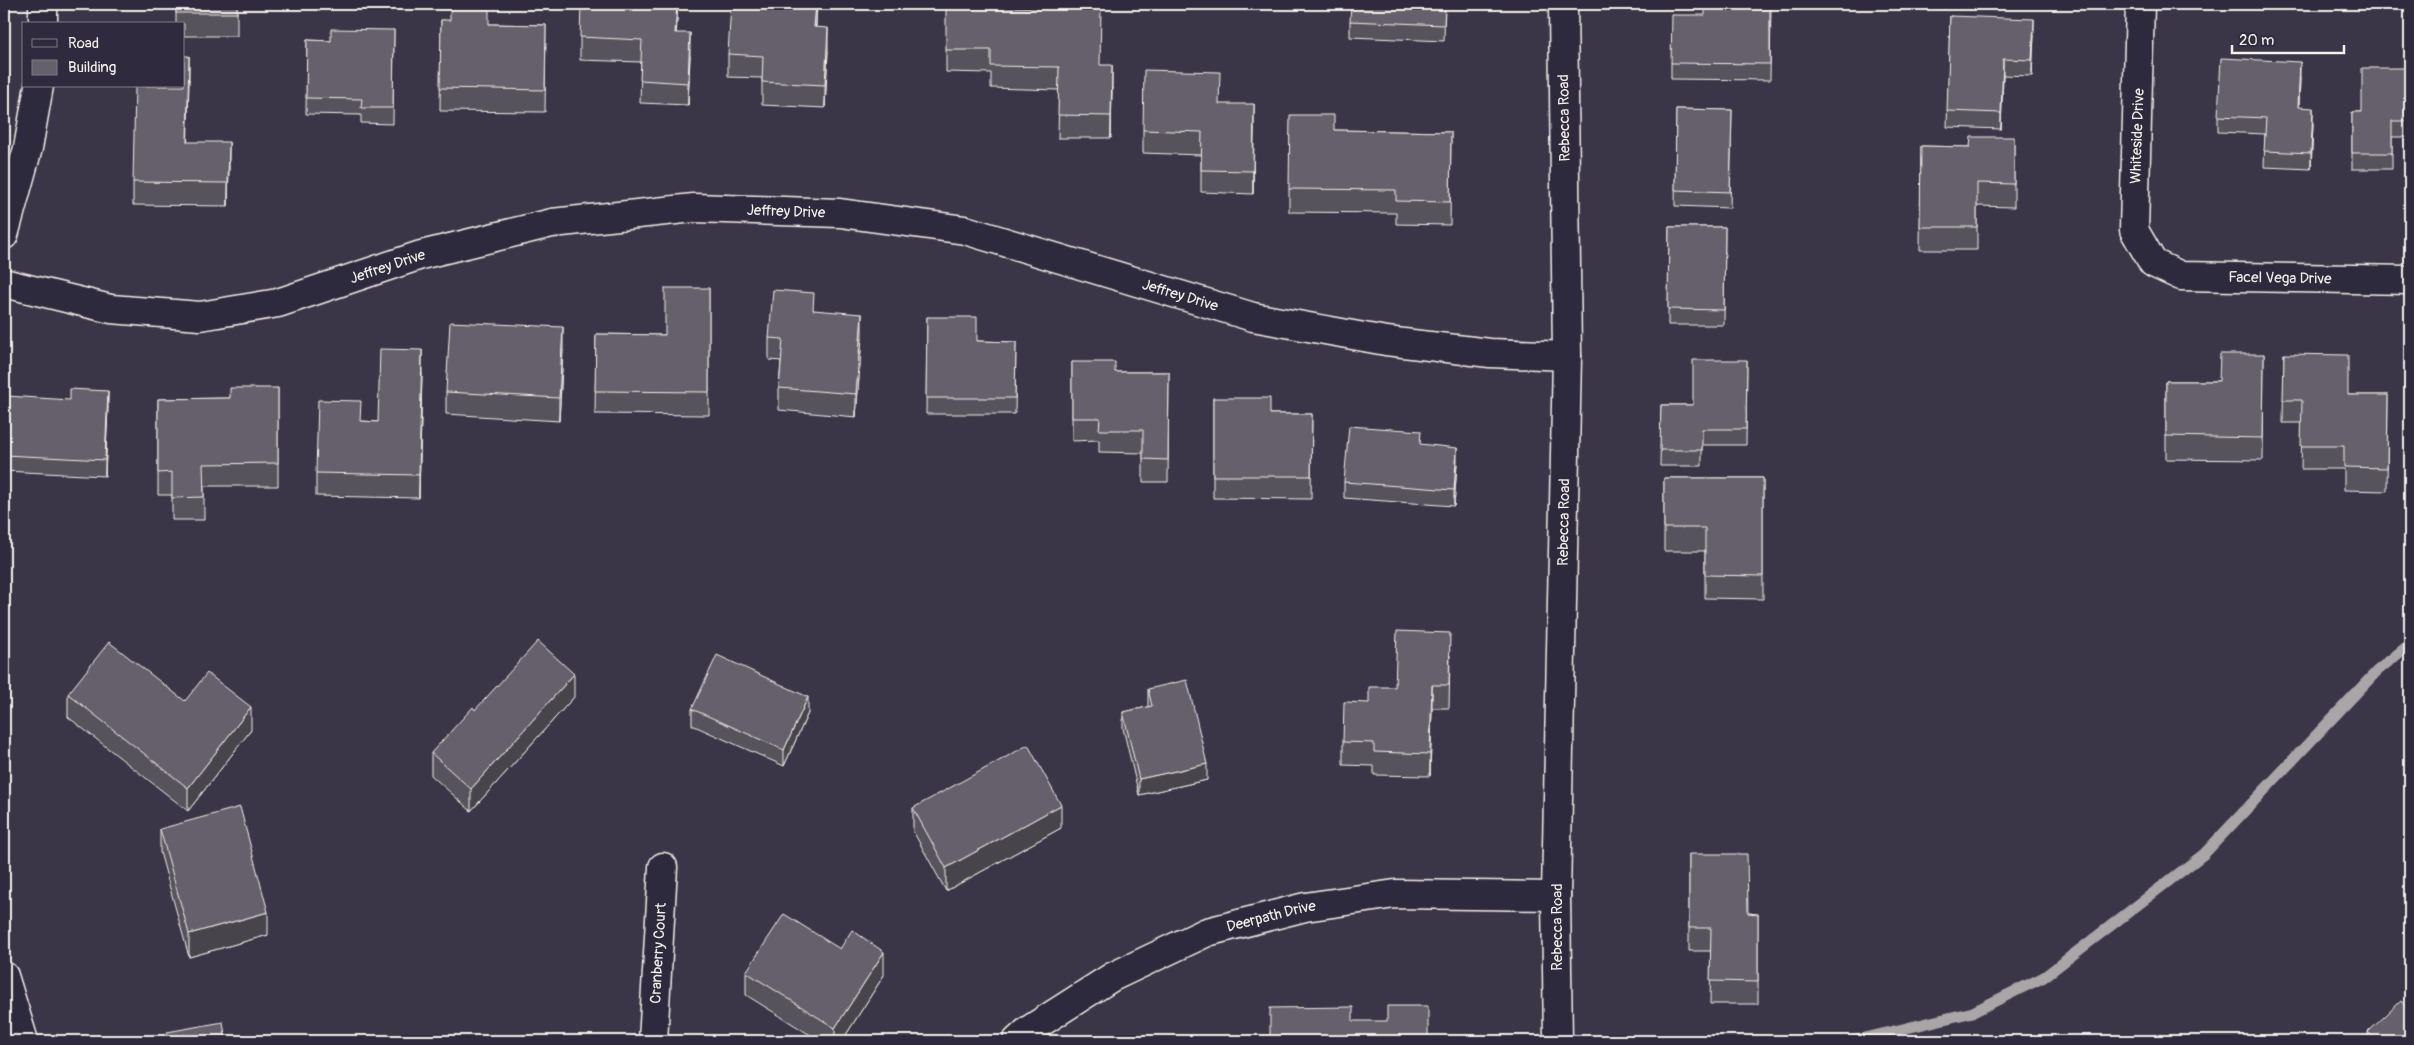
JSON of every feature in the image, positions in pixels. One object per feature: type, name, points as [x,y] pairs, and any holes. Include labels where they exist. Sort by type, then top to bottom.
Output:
[{"type":"street","points":[[43,4],[43,22]]},
{"type":"street","name":"Rebecca Road","points":[[1558,1041],[1556,896],[1567,356],[1563,4]]},
{"type":"street","name":"Whiteside Drive","points":[[2140,4],[2134,230],[2153,263]]},
{"type":"street","points":[[4,235],[28,148],[39,88]]},
{"type":"street","name":"Jeffrey Drive","points":[[4,283],[112,309],[200,316],[278,302],[421,255],[552,223],[694,208],[840,213],[964,230],[1253,316],[1386,341],[1490,353],[1567,356]]},
{"type":"street","name":"Facel Vega Drive","points":[[2153,263],[2181,276],[2410,280]]},
{"type":"street","name":"Cranberry Court","points":[[653,1041],[663,867]]},
{"type":"street","name":"Deerpath Drive","points":[[1017,1041],[1030,1030],[1112,977],[1207,932],[1305,907],[1394,894],[1556,896]]},
{"type":"street","points":[[4,976],[24,1041]]},
{"type":"building","points":[[176,4],[237,4],[237,13],[176,13]]},
{"type":"building","points":[[450,4],[489,4],[489,24],[546,25],[545,90],[440,88],[441,20],[450,20]]},
{"type":"building","points":[[581,4],[677,4],[675,33],[690,33],[688,83],[640,80],[642,40],[580,37]]},
{"type":"building","points":[[731,4],[816,4],[814,27],[828,28],[825,85],[762,82],[763,56],[728,54]]},
{"type":"building","points":[[946,4],[1005,4],[1005,7],[1101,8],[1100,65],[1112,65],[1111,116],[1058,115],[1059,67],[991,66],[991,50],[946,50]]},
{"type":"building","points":[[1351,4],[1445,4],[1444,25],[1350,21]]},
{"type":"building","points":[[1705,4],[1770,4],[1770,64],[1671,63],[1672,15],[1705,15]]},
{"type":"building","points":[[1950,16],[2034,19],[2032,60],[2003,59],[2001,113],[1947,111]]},
{"type":"building","points":[[331,29],[394,30],[393,108],[361,108],[362,99],[306,98],[307,40],[331,41]]},
{"type":"building","points":[[185,56],[189,56],[187,142],[229,142],[228,183],[133,182],[135,88],[185,88]]},
{"type":"building","points":[[2221,58],[2300,62],[2298,107],[2313,108],[2311,153],[2264,151],[2266,118],[2218,116]]},
{"type":"building","points":[[2362,68],[2410,68],[2410,121],[2392,121],[2392,153],[2352,153],[2352,112],[2362,112]]},
{"type":"building","points":[[1144,70],[1220,72],[1219,104],[1254,104],[1253,171],[1201,170],[1202,132],[1143,130]]},
{"type":"building","points":[[1676,109],[1732,110],[1730,192],[1675,190]]},
{"type":"building","points":[[1290,115],[1334,115],[1334,130],[1451,132],[1450,202],[1396,201],[1396,190],[1289,189]]},
{"type":"building","points":[[1971,137],[2014,137],[2014,184],[1977,183],[1977,227],[1920,227],[1921,146],[1970,147]]},
{"type":"building","points":[[1669,227],[1725,227],[1724,310],[1668,309]]},
{"type":"building","points":[[665,288],[709,288],[709,392],[595,391],[596,334],[665,335]]},
{"type":"building","points":[[773,290],[814,293],[813,310],[862,314],[856,394],[779,388],[783,339],[769,338]]},
{"type":"building","points":[[927,317],[977,317],[977,341],[1016,342],[1015,398],[926,398]]},
{"type":"building","points":[[450,322],[563,327],[559,398],[446,392]]},
{"type":"building","points":[[380,349],[422,350],[419,475],[316,473],[318,400],[361,401],[360,421],[378,422]]},
{"type":"building","points":[[2220,354],[2264,354],[2263,438],[2166,436],[2166,381],[2219,381]]},
{"type":"building","points":[[2284,354],[2348,355],[2348,395],[2388,395],[2387,468],[2344,467],[2344,446],[2301,446],[2302,400],[2283,400]]},
{"type":"building","points":[[1693,360],[1747,360],[1746,429],[1702,429],[1702,450],[1660,450],[1661,405],[1693,405]]},
{"type":"building","points":[[1072,362],[1115,362],[1115,372],[1169,372],[1168,460],[1143,459],[1143,430],[1099,430],[1100,418],[1072,418]]},
{"type":"building","points":[[230,388],[278,388],[278,463],[203,464],[204,497],[172,498],[172,472],[158,473],[158,399],[230,398]]},
{"type":"building","points":[[70,389],[108,391],[105,460],[4,455],[7,396],[70,400]]},
{"type":"building","points":[[1213,398],[1270,398],[1270,414],[1312,414],[1311,476],[1213,476]]},
{"type":"building","points":[[1349,426],[1421,431],[1420,444],[1457,448],[1454,490],[1344,482]]},
{"type":"building","points":[[1664,478],[1763,478],[1763,576],[1705,575],[1705,528],[1664,528]]},
{"type":"building","points":[[1397,631],[1450,633],[1449,685],[1432,685],[1430,754],[1374,752],[1374,743],[1343,742],[1344,702],[1369,703],[1369,687],[1395,687]]},
{"type":"building","points":[[538,641],[574,674],[471,789],[431,753],[473,707],[475,710]]},
{"type":"building","points":[[109,642],[185,701],[207,673],[251,707],[188,788],[68,694]]},
{"type":"building","points":[[717,655],[808,697],[784,750],[692,709]]},
{"type":"building","points":[[1187,680],[1207,764],[1139,779],[1123,712],[1152,706],[1148,689]]},
{"type":"building","points":[[1028,745],[1061,805],[946,868],[913,808]]},
{"type":"building","points":[[240,807],[268,912],[189,934],[160,829]]},
{"type":"building","points":[[1689,854],[1747,854],[1748,913],[1758,914],[1758,982],[1710,981],[1711,928],[1689,928]]},
{"type":"building","points":[[784,914],[840,949],[852,930],[884,952],[835,1028],[746,972]]},
{"type":"building","points":[[2401,1001],[2410,1011],[2410,1041],[2377,1041],[2368,1032]]},
{"type":"building","points":[[1387,1006],[1428,1006],[1428,1041],[1270,1041],[1270,1008],[1353,1007],[1353,1021],[1387,1021]]},
{"type":"building","points":[[223,1022],[226,1041],[168,1041],[167,1032]]},
{"type":"waterway","points":[[1853,1041],[1973,1012],[2044,977],[2204,854],[2377,671],[2410,644]]}]
